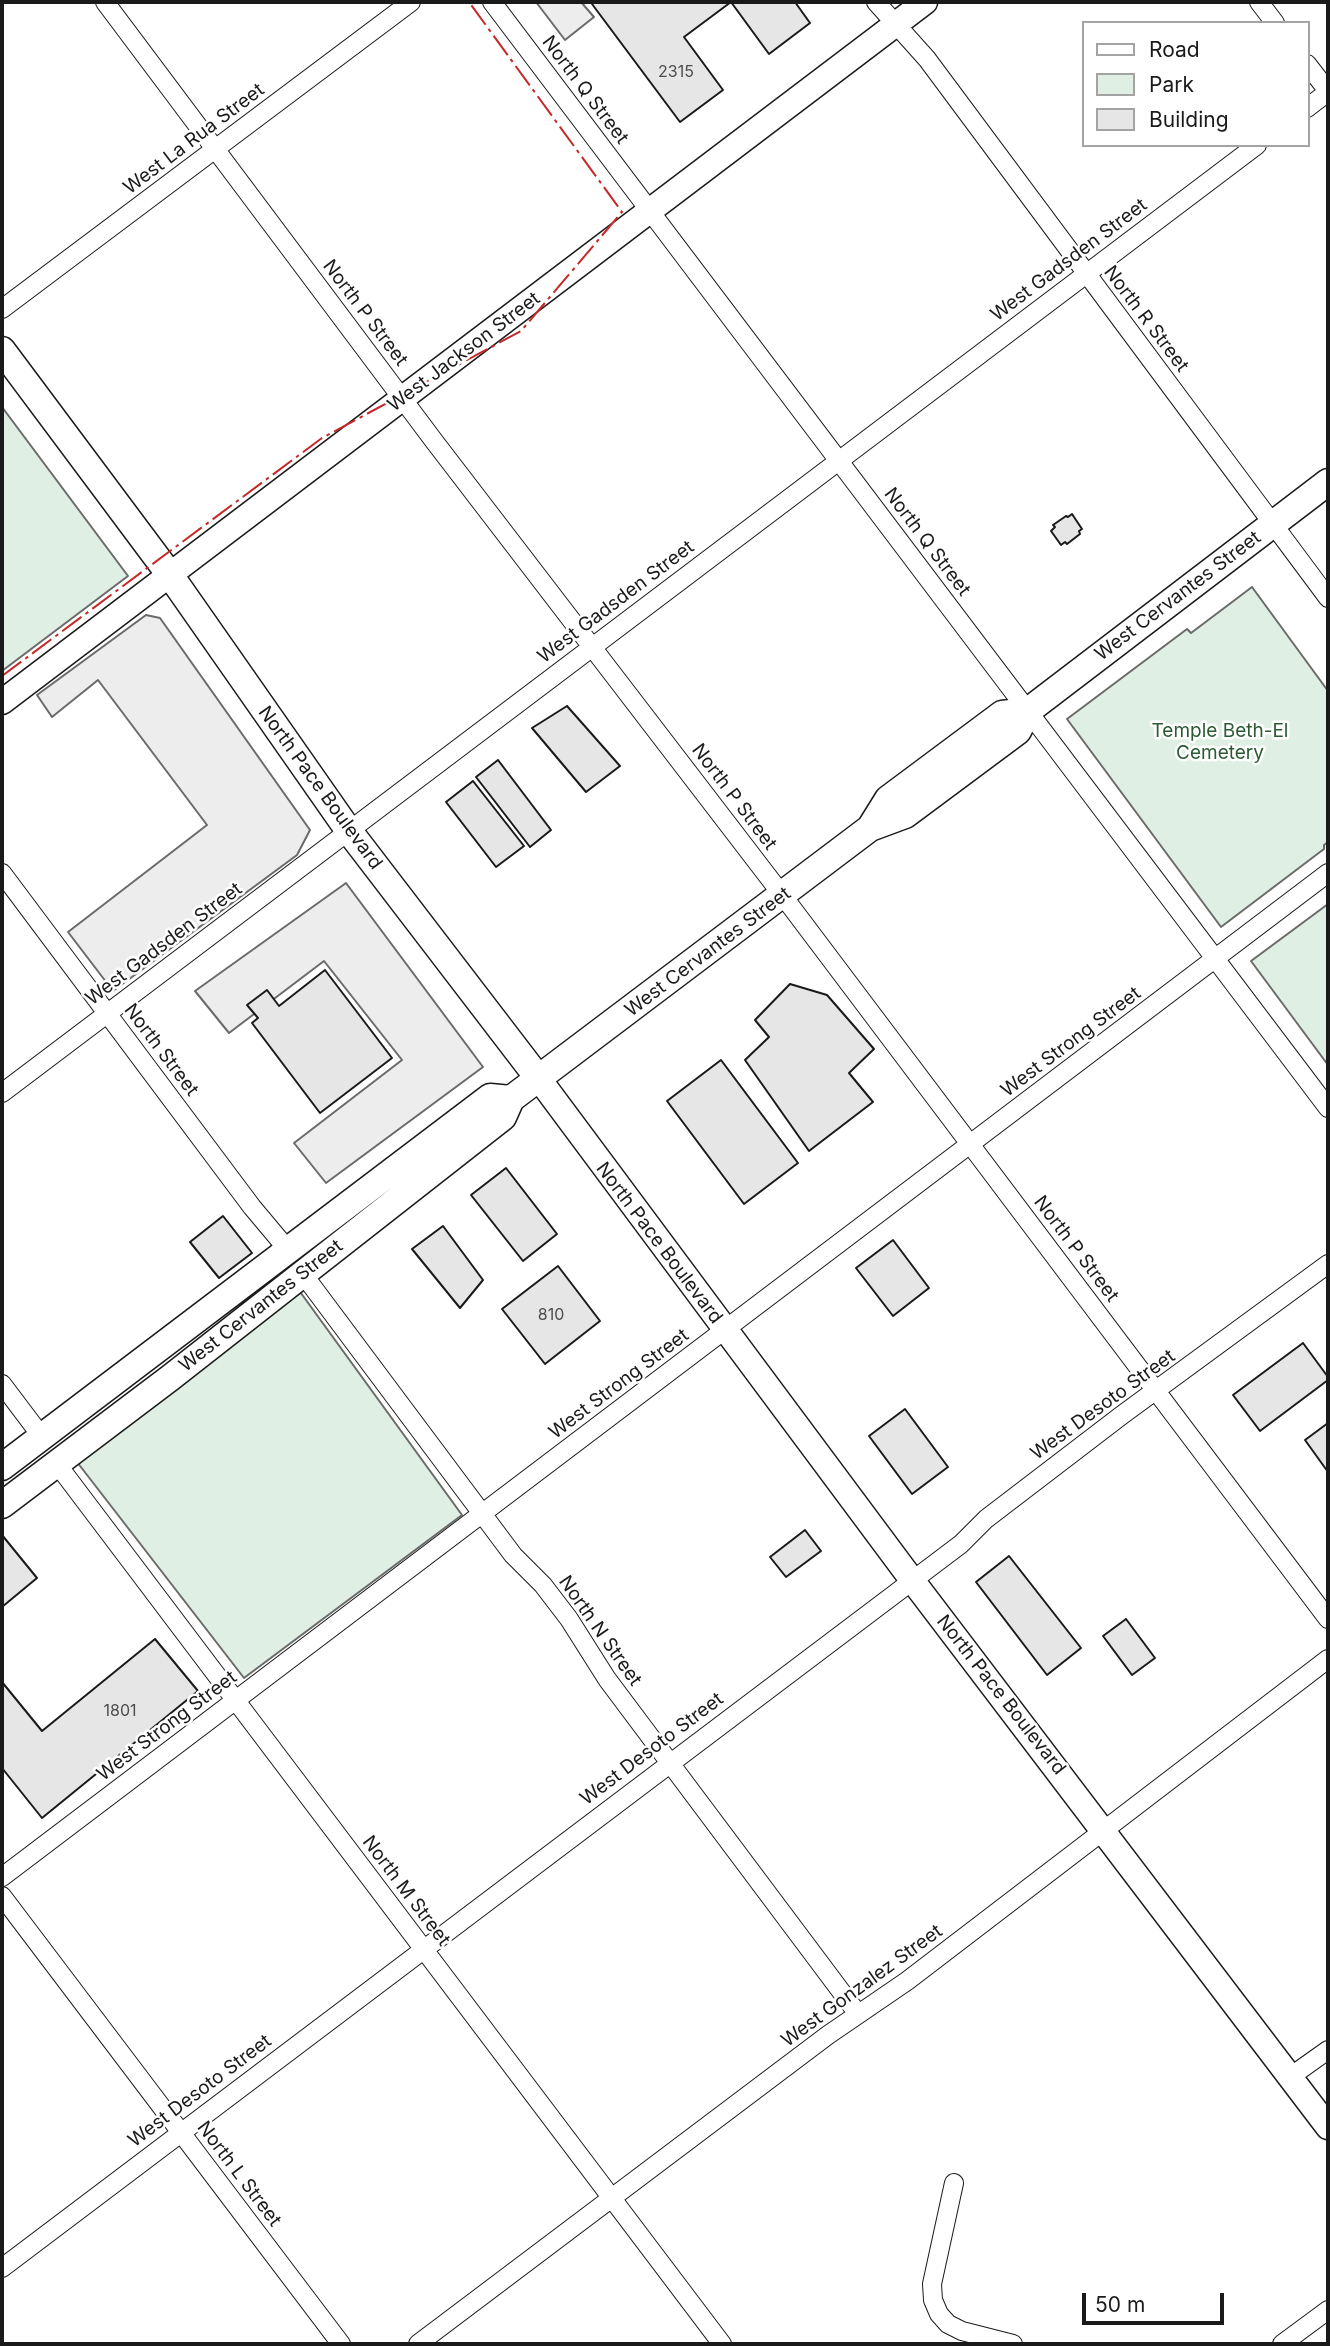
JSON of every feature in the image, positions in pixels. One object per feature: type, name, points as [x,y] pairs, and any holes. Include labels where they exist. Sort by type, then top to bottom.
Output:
[{"type":"main road","name":"West Jackson Street","points":[[2,702],[925,2]]},
{"type":"main road","name":"North Pace Boulevard","points":[[2,350],[170,575],[349,831],[539,1079],[912,1580],[1328,2127]]},
{"type":"main road","name":"West Cervantes Street","points":[[2,1504],[503,1117],[511,1099],[870,828],[905,815],[1018,730],[1028,710],[1328,482]]},
{"type":"main road","name":"West Cervantes Street","points":[[2,1467],[490,1097],[511,1099]]},
{"type":"street","name":"North P Street","points":[[105,2],[1328,1619]]},
{"type":"street","name":"West La Rua Street","points":[[2,309],[411,2]]},
{"type":"street","name":"North Q Street","points":[[492,2],[1328,1108]]},
{"type":"street","name":"North R Street","points":[[876,2],[927,59],[1328,598]]},
{"type":"street","points":[[1259,2],[1274,21]]},
{"type":"street","points":[[1309,67],[1328,92],[1309,106]]},
{"type":"street","name":"West Gadsden Street","points":[[2,1093],[1254,147]]},
{"type":"street","name":"North Street","points":[[2,873],[252,1207],[288,1250]]},
{"type":"street","name":"West Strong Street","points":[[2,1877],[1328,873]]},
{"type":"street","name":"West Desoto Street","points":[[2,2268],[961,1544],[986,1519],[1122,1415],[1328,1264]]},
{"type":"street","name":"North N Street","points":[[303,1274],[513,1555],[543,1585],[569,1619],[607,1679],[858,2014]]},
{"type":"street","points":[[2,1384],[41,1437]]},
{"type":"street","name":"North M Street","points":[[57,1464],[722,2344]]},
{"type":"street","name":"West Gonzalez Street","points":[[418,2344],[858,2014],[907,1981],[1328,1659]]},
{"type":"street","name":"North L Street","points":[[2,1896],[341,2344]]},
{"type":"street","points":[[1290,2077],[1328,2050]]},
{"type":"street","points":[[954,2183],[932,2284],[933,2300],[939,2314],[948,2324],[962,2331],[1013,2344]]},
{"type":"street","points":[[1282,2344],[1328,2310]]},
{"type":"green space","points":[[2,407],[128,576],[2,671]]},
{"type":"green space","name":"Temple Beth-El Cemetery","points":[[1252,587],[1328,691],[1328,842],[1324,849],[1221,927],[1067,719],[1187,629],[1191,633]]},
{"type":"green space","points":[[1328,904],[1328,1065],[1251,961]]},
{"type":"green space","points":[[298,1289],[462,1515],[244,1678],[77,1462]]},
{"type":"shaded area","points":[[536,2],[581,2],[594,17],[565,40]]},
{"type":"shaded area","points":[[146,615],[160,618],[310,830],[297,855],[113,991],[68,932],[207,825],[98,680],[52,717],[37,695]]},
{"type":"shaded area","points":[[346,883],[483,1067],[326,1183],[294,1143],[402,1060],[324,961],[229,1033],[195,991]]},
{"type":"building","points":[[731,2],[684,37],[723,90],[680,122],[592,4]]},
{"type":"building","points":[[731,2],[795,2],[810,23],[769,54]]},
{"type":"building","points":[[1072,514],[1082,529],[1080,534],[1067,544],[1065,542],[1061,545],[1051,531],[1055,527],[1053,525]]},
{"type":"building","points":[[567,706],[620,766],[586,792],[532,728]]},
{"type":"building","points":[[498,760],[551,830],[530,847],[476,777]]},
{"type":"building","points":[[473,781],[524,846],[496,867],[446,802]]},
{"type":"building","points":[[325,970],[392,1058],[320,1113],[252,1023],[258,1018],[247,1005],[267,990],[279,1006]]},
{"type":"building","points":[[790,984],[827,995],[874,1049],[849,1073],[873,1102],[809,1151],[745,1060],[769,1037],[755,1020]]},
{"type":"building","points":[[721,1060],[798,1163],[744,1204],[667,1101]]},
{"type":"building","points":[[506,1168],[557,1234],[523,1261],[471,1195]]},
{"type":"building","points":[[223,1216],[252,1253],[219,1278],[190,1242]]},
{"type":"building","points":[[443,1226],[483,1280],[460,1308],[412,1249]]},
{"type":"building","points":[[893,1240],[929,1288],[893,1316],[856,1268]]},
{"type":"building","points":[[558,1266],[600,1321],[545,1364],[502,1309]]},
{"type":"building","points":[[1303,1343],[1328,1380],[1260,1431],[1233,1395]]},
{"type":"building","points":[[905,1409],[948,1467],[912,1494],[869,1436]]},
{"type":"building","points":[[1328,1423],[1328,1472],[1305,1440]]},
{"type":"building","points":[[805,1530],[821,1551],[786,1577],[770,1557]]},
{"type":"building","points":[[2,1535],[37,1578],[2,1607]]},
{"type":"building","points":[[1009,1556],[1081,1648],[1047,1675],[976,1582]]},
{"type":"building","points":[[1126,1619],[1155,1658],[1132,1675],[1103,1636]]},
{"type":"building","points":[[155,1639],[198,1691],[42,1818],[2,1768],[2,1682],[42,1731]]},
{"type":"power","points":[[2,676],[322,438],[521,331],[622,212],[469,2]]}]
